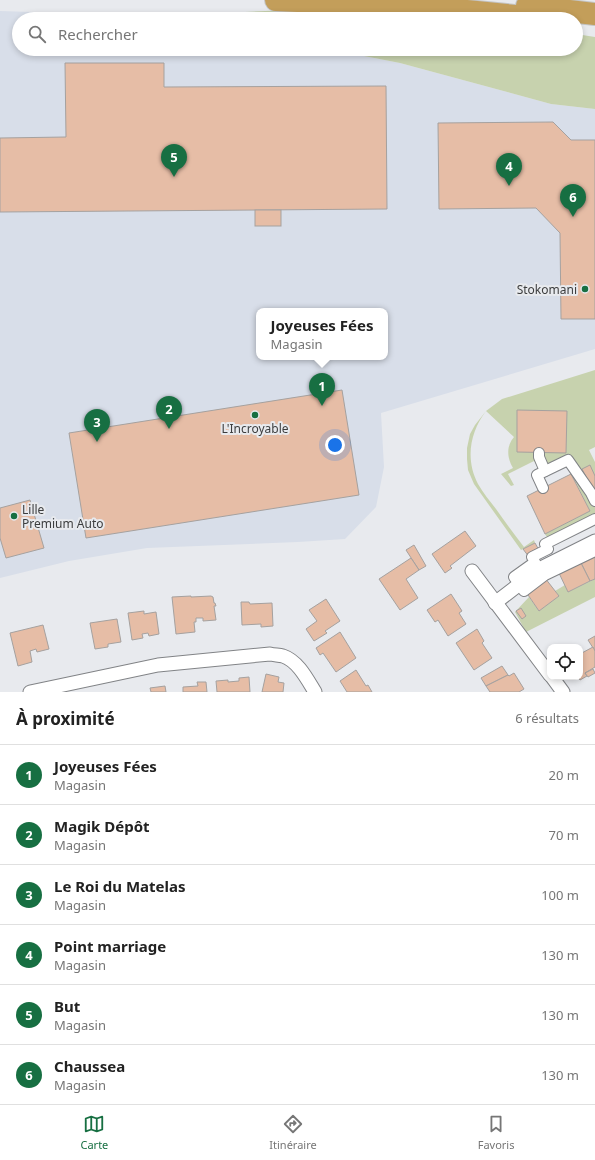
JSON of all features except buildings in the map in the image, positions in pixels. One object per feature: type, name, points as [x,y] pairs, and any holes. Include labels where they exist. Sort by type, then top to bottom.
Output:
[{"type":"highway","points":[[276,0],[428,7],[477,12]]},
{"type":"highway","points":[[460,0],[581,12]]},
{"type":"highway","points":[[583,12],[595,14]]},
{"type":"highway","points":[[583,24],[595,25]]},
{"type":"street","points":[[538,453],[538,457],[545,471]]},
{"type":"street","points":[[543,488],[537,475],[568,460],[591,493],[595,502]]},
{"type":"street","points":[[595,519],[545,544],[548,549],[532,557],[535,562],[514,577],[524,590],[545,576],[595,551]]},
{"type":"street","points":[[495,603],[539,569],[595,542]]},
{"type":"street","points":[[472,571],[547,671]]},
{"type":"street","points":[[30,692],[62,689],[158,665],[270,654],[284,656],[294,663],[315,692]]},
{"type":"street","points":[[554,680],[563,692]]},
{"type":"shaded area","points":[[0,11],[31,12],[12,12],[12,56],[364,56],[400,63],[551,104],[595,109],[595,349],[381,413],[384,467],[376,507],[345,539],[147,548],[69,561],[0,578]]},
{"type":"green space","points":[[310,9],[343,12],[244,12]]},
{"type":"green space","points":[[583,35],[595,37],[595,109],[551,104],[400,63],[364,56],[583,56]]},
{"type":"green space","points":[[595,370],[595,447],[589,450],[595,462],[595,517],[547,537],[545,534],[590,511],[566,463],[542,475],[534,461],[508,474],[514,485],[511,486],[501,474],[513,468],[508,452],[511,441],[514,437],[486,411],[502,399]]},
{"type":"green space","points":[[486,411],[476,428],[471,446],[474,475],[484,494],[524,547],[534,540],[535,543],[521,550],[474,484],[468,470],[467,448],[470,434]]},
{"type":"green space","points":[[595,579],[595,597],[526,632],[515,612],[529,597],[539,611],[559,596],[555,591],[565,585],[568,592]]},
{"type":"place","name":"But","points":[[174,177]]},
{"type":"place","name":"Point marriage","points":[[509,186]]},
{"type":"place","name":"Chaussea","points":[[573,217]]},
{"type":"place","name":"Stokomani","points":[[585,289]]},
{"type":"place","name":"Joyeuses Fées","points":[[322,406]]},
{"type":"place","name":"L'Incroyable","points":[[255,415]]},
{"type":"place","name":"Magik Dépôt","points":[[169,429]]},
{"type":"place","name":"Le Roi du Matelas","points":[[97,442]]},
{"type":"place","name":"Lille Premium Auto","points":[[14,516]]}]
